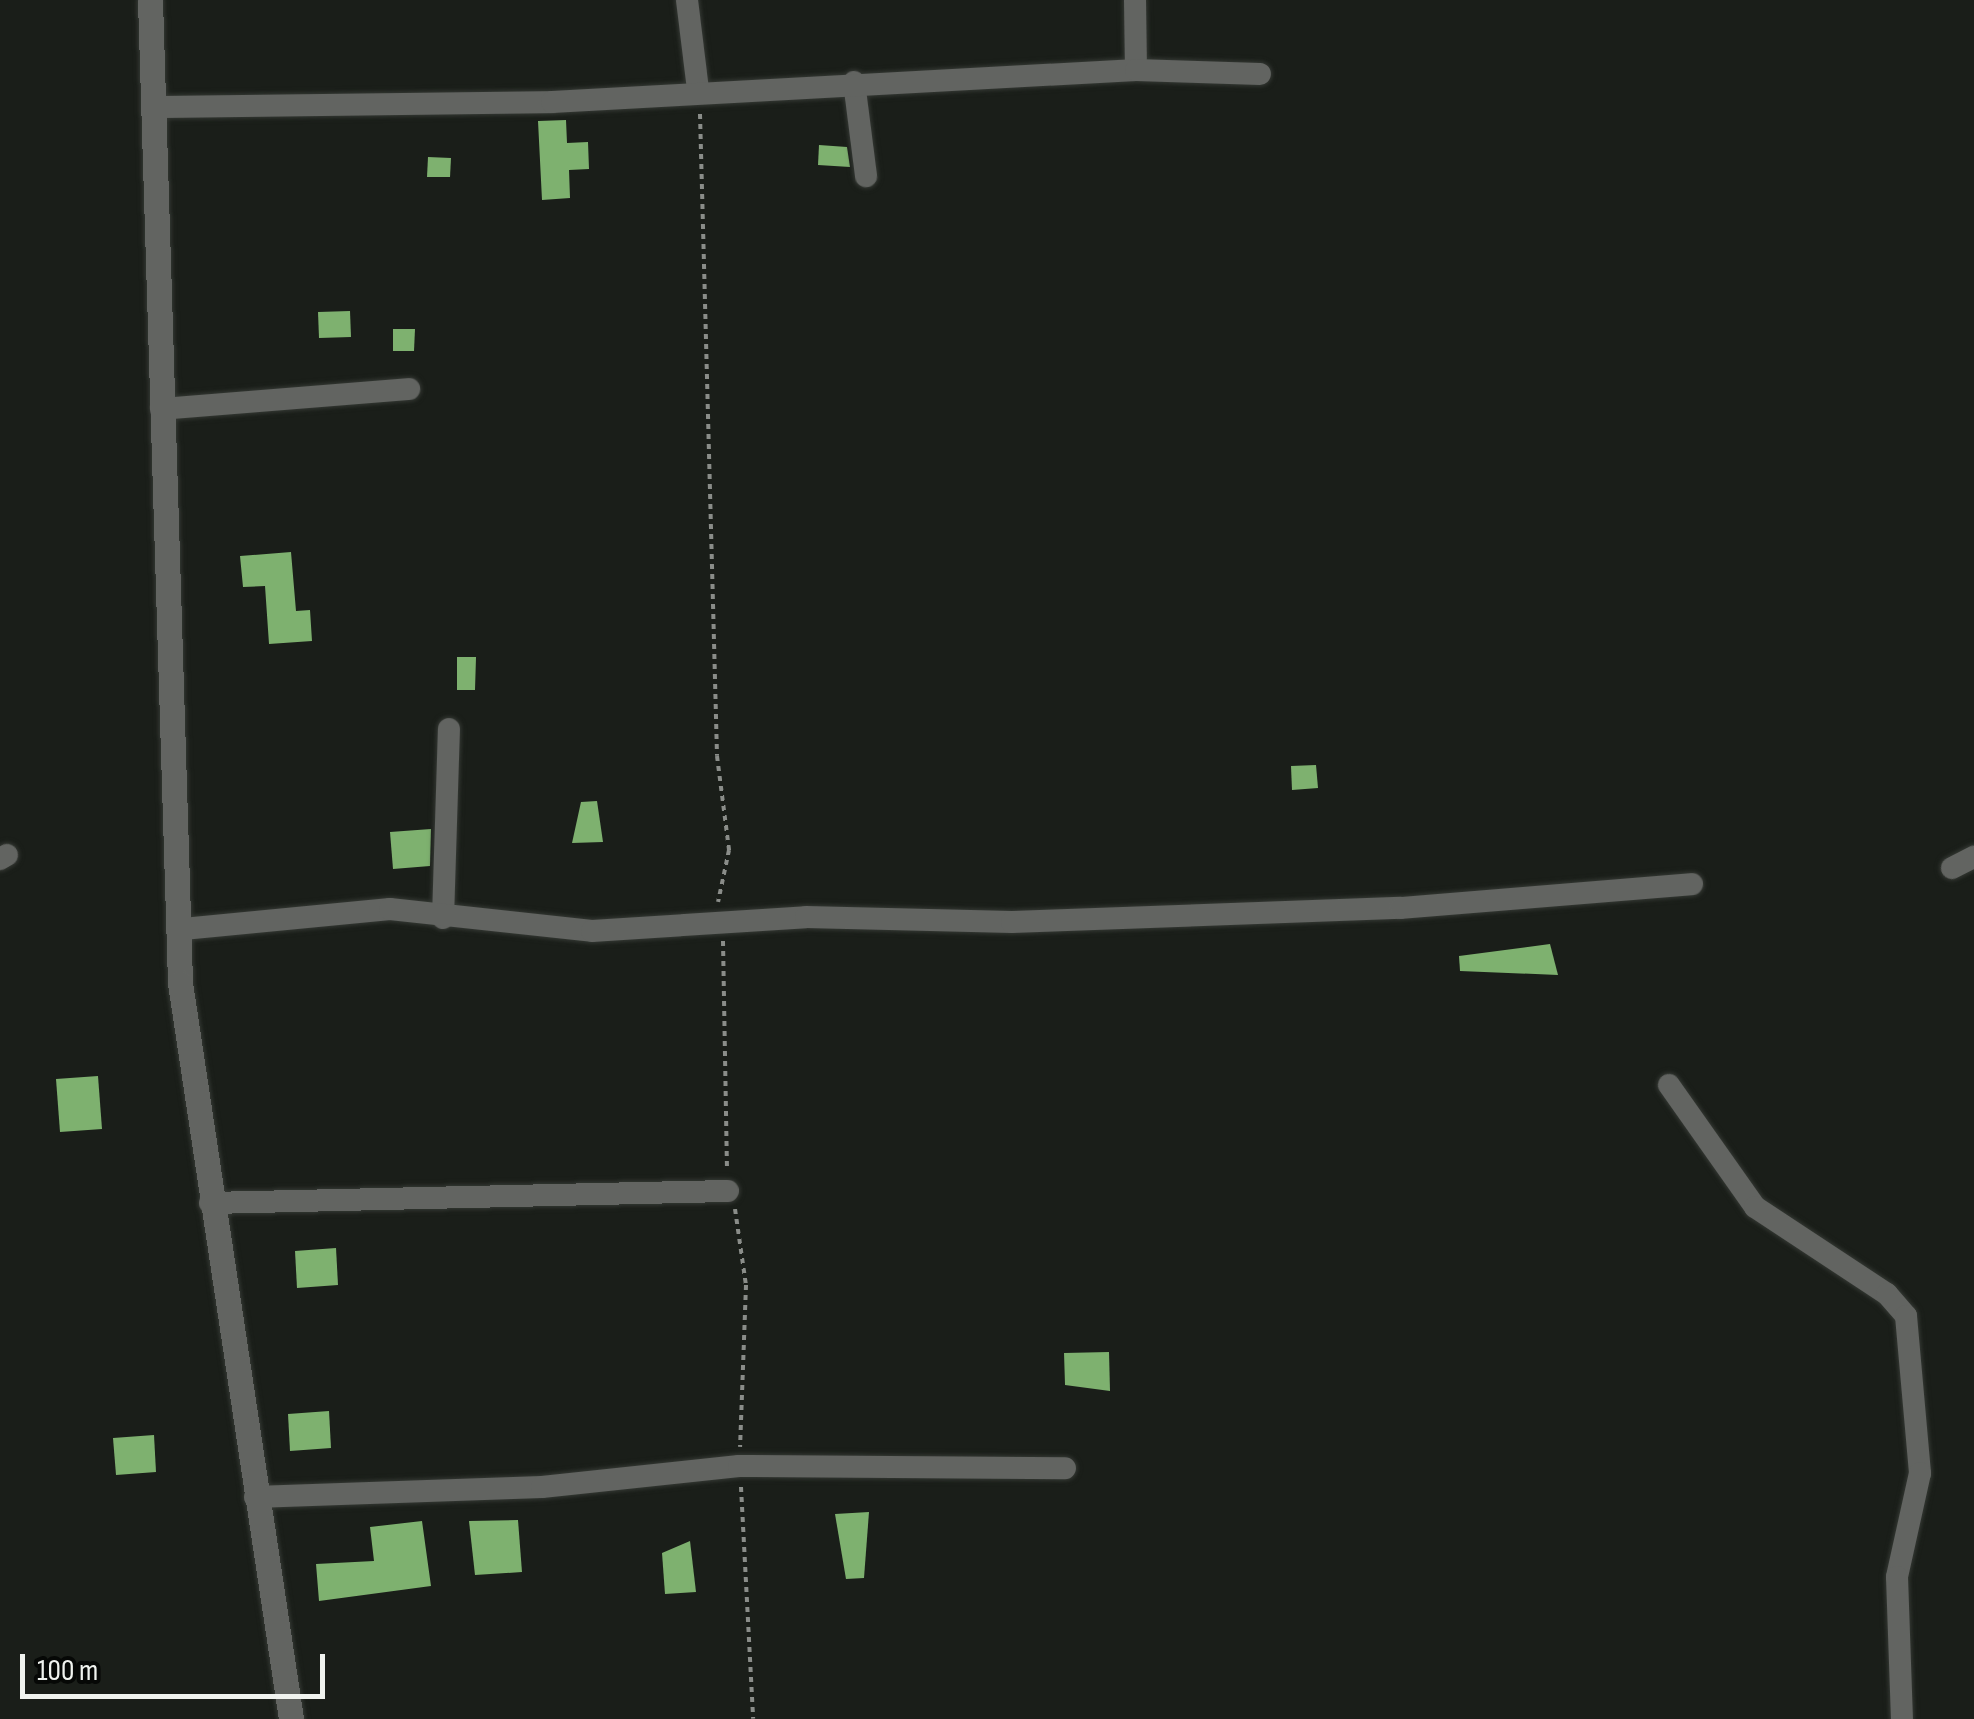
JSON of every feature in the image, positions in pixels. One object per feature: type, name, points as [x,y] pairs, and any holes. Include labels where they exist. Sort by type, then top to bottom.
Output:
[{"type":"street","points":[[150,0],[161,409],[183,929],[180,983],[210,1203],[292,1719]]},
{"type":"street","points":[[687,0],[698,89]]},
{"type":"street","points":[[1135,0],[1136,70]]},
{"type":"street","points":[[153,107],[552,102],[698,89],[1136,70],[1260,74]]},
{"type":"street","points":[[854,82],[866,176]]},
{"type":"street","points":[[161,409],[409,389]]},
{"type":"street","points":[[444,918],[449,729]]},
{"type":"street","points":[[1952,868],[1974,857]]},
{"type":"street","points":[[183,929],[390,908],[444,918],[592,931],[661,920],[1012,922],[1401,908],[1692,884]]},
{"type":"street","points":[[1669,1085],[1755,1208],[1887,1294],[1906,1316],[1920,1403],[1920,1474],[1897,1576],[1902,1719]]},
{"type":"street","points":[[210,1203],[728,1191]]},
{"type":"street","points":[[256,1496],[542,1487],[739,1466],[1066,1468]]},
{"type":"building","points":[[566,120],[567,143],[588,142],[589,169],[569,170],[570,198],[542,200],[538,121]]},
{"type":"building","points":[[819,145],[847,147],[850,167],[818,165]]},
{"type":"building","points":[[428,157],[451,158],[450,177],[427,177]]},
{"type":"building","points":[[350,311],[351,337],[319,338],[318,312]]},
{"type":"building","points":[[393,329],[415,329],[414,351],[393,351]]},
{"type":"building","points":[[291,552],[296,611],[310,610],[312,641],[269,644],[265,586],[243,587],[240,556]]},
{"type":"building","points":[[457,657],[476,657],[475,690],[457,690]]},
{"type":"building","points":[[1316,765],[1318,788],[1292,790],[1291,766]]},
{"type":"building","points":[[597,801],[603,842],[572,843],[581,802]]},
{"type":"building","points":[[431,829],[430,866],[393,869],[390,832]]},
{"type":"building","points":[[1550,944],[1558,975],[1460,971],[1459,956]]},
{"type":"building","points":[[98,1076],[102,1129],[60,1132],[56,1079]]},
{"type":"building","points":[[336,1248],[338,1285],[297,1288],[295,1251]]},
{"type":"building","points":[[1109,1352],[1110,1391],[1065,1385],[1064,1353]]},
{"type":"building","points":[[329,1411],[331,1448],[290,1451],[288,1414]]},
{"type":"building","points":[[154,1435],[156,1472],[116,1475],[113,1438]]},
{"type":"building","points":[[869,1512],[864,1578],[846,1579],[835,1514]]},
{"type":"building","points":[[518,1520],[522,1572],[475,1575],[469,1521]]},
{"type":"building","points":[[422,1521],[431,1586],[319,1601],[316,1564],[374,1561],[370,1527]]},
{"type":"building","points":[[690,1541],[696,1592],[665,1594],[662,1553]]}]
